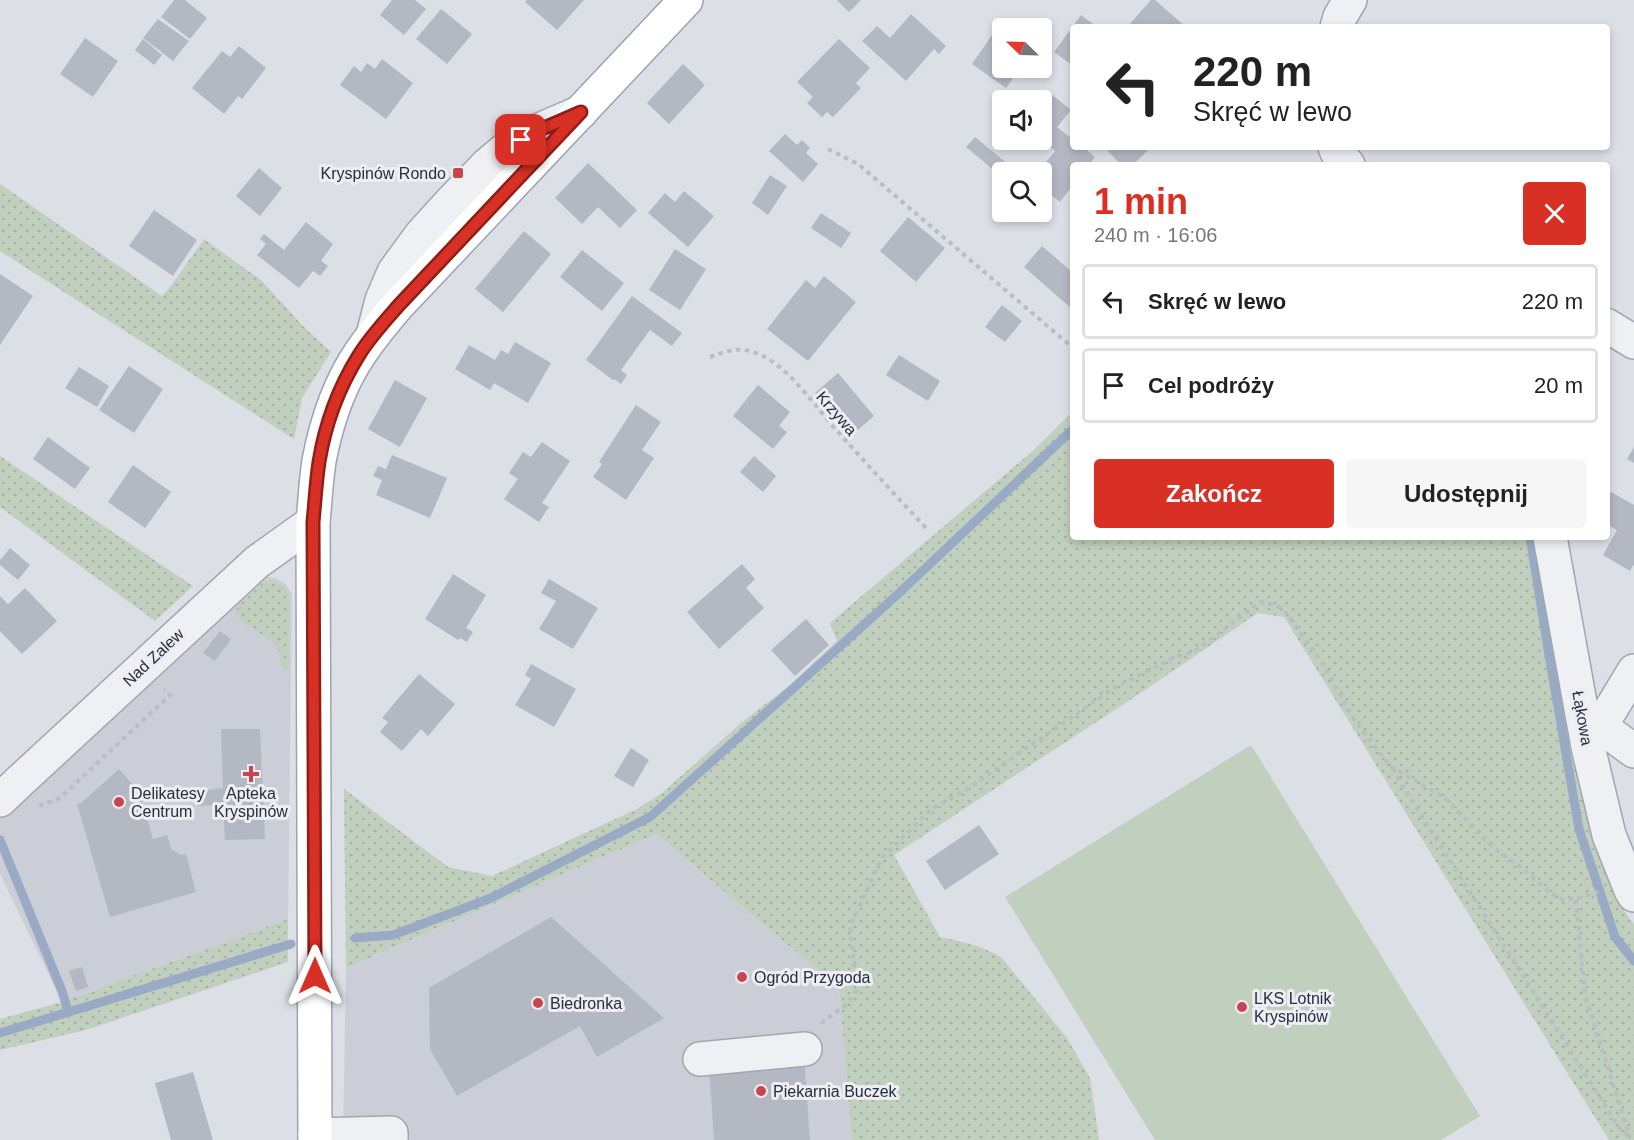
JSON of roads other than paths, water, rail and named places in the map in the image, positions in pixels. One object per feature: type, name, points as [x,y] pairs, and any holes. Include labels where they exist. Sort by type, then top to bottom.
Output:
[{"type":"main road","points":[[315,1137],[313,522],[320,460],[331,414],[359,354],[373,335],[686,0]]},
{"type":"street","points":[[1338,24],[1350,0]]},
{"type":"street","points":[[1336,150],[1345,162]]},
{"type":"street","points":[[1610,327],[1634,342]]},
{"type":"street","name":"Nad Zalew","points":[[1,797],[257,562],[313,522]]},
{"type":"street","name":"Łąkowa","points":[[1551,540],[1594,736],[1610,835],[1630,890],[1634,895]]},
{"type":"street","points":[[1634,671],[1594,736],[1634,751]]},
{"type":"street","points":[[700,1059],[806,1049]]},
{"type":"street","points":[[315,1137],[391,1133],[391,1140]]},
{"type":"waterway","points":[[355,938],[393,935],[491,898],[650,817],[897,595],[1070,432]]},
{"type":"waterway","points":[[1530,540],[1579,829],[1615,937],[1634,961]]},
{"type":"waterway","points":[[0,840],[62,991],[68,1011]]},
{"type":"waterway","points":[[0,1033],[291,944]]},
{"type":"place","name":"Kryspinów Rondo","points":[[458,173]]},
{"type":"place","name":"Apteka Kryspinów","points":[[251,774]]},
{"type":"place","name":"Delikatesy Centrum","points":[[119,802]]},
{"type":"place","name":"Ogród Przygoda","points":[[742,977]]},
{"type":"place","name":"Biedronka","points":[[538,1003]]},
{"type":"place","name":"LKS Lotnik Kryspinów","points":[[1242,1007]]},
{"type":"place","name":"Piekarnia Buczek","points":[[761,1091]]}]
